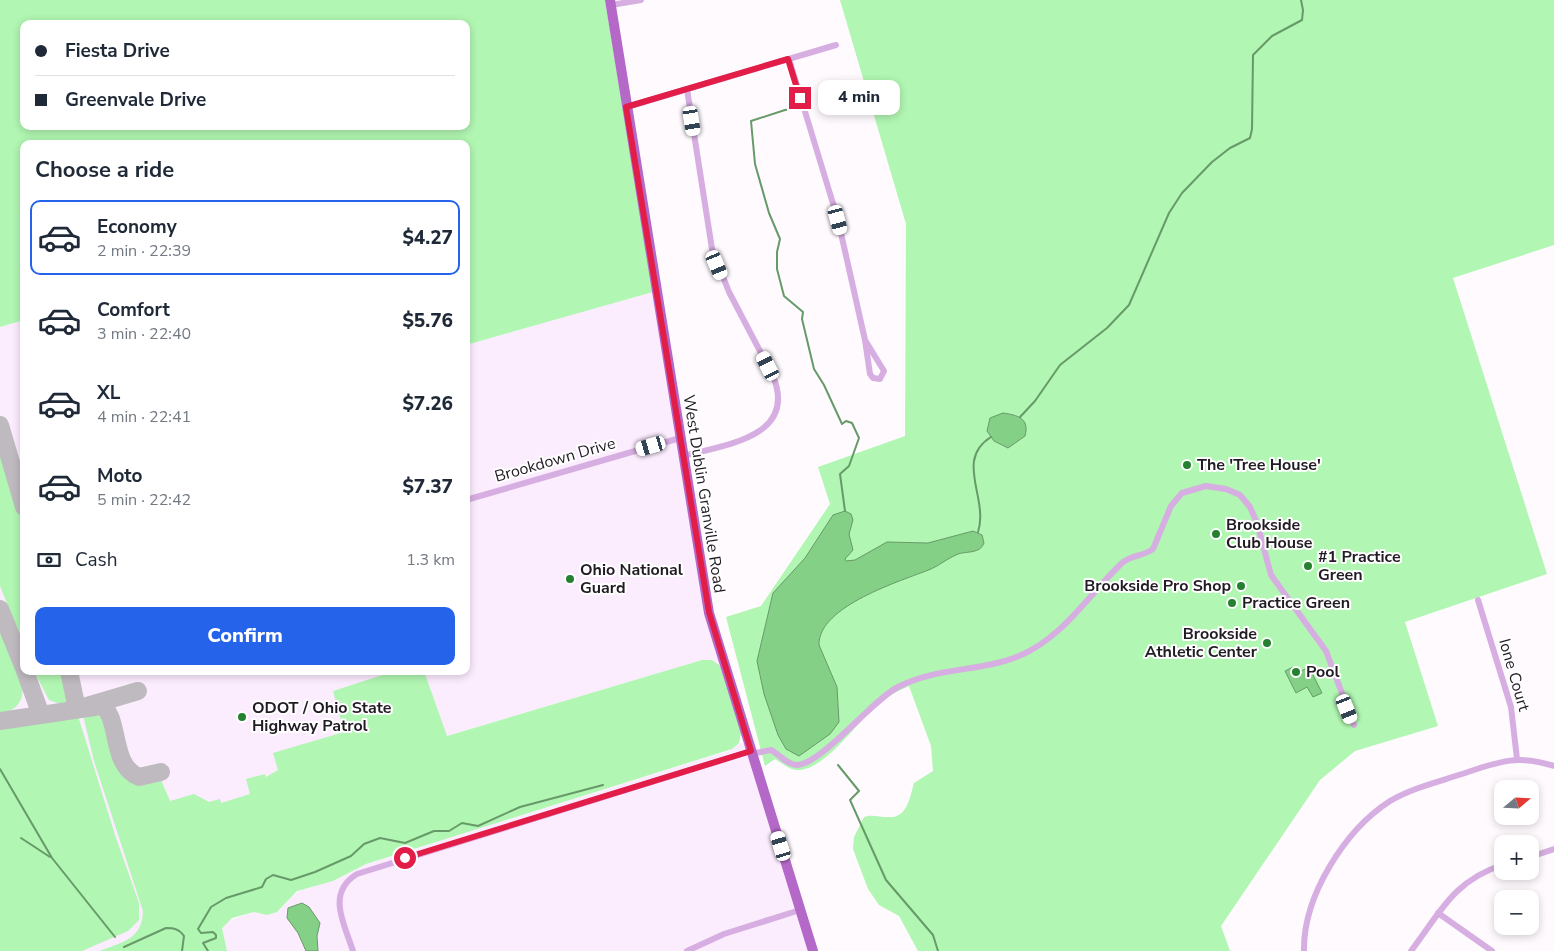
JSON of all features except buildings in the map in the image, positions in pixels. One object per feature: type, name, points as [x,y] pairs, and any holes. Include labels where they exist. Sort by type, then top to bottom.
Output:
[{"type":"main road","name":"West Dublin Granville Road","points":[[610,3],[709,612],[813,951]]},
{"type":"street","points":[[610,3],[641,0]]},
{"type":"street","points":[[626,107],[836,45]]},
{"type":"street","points":[[788,59],[838,220],[865,340],[870,374],[873,378],[880,379],[884,371],[865,340]]},
{"type":"street","points":[[683,456],[755,435],[771,422],[780,402],[779,390],[774,376],[729,292],[712,249],[687,89]]},
{"type":"street","name":"Brookdown Drive","points":[[470,499],[680,438]]},
{"type":"street","points":[[353,951],[339,904],[345,883],[357,874],[751,752],[771,750],[792,764],[803,764],[842,735],[878,700],[900,685],[937,673],[1004,661],[1030,651],[1065,625],[1124,562],[1152,550],[1174,501],[1184,492],[1200,487],[1226,489],[1237,493],[1244,499],[1258,526],[1271,575],[1326,651],[1354,725]]},
{"type":"street","name":"Ione Court","points":[[1478,600],[1511,707],[1517,759]]},
{"type":"street","points":[[1304,951],[1307,918],[1316,892],[1347,843],[1378,810],[1392,800],[1423,786],[1517,759],[1554,766]]},
{"type":"street","points":[[1539,854],[1554,849]]},
{"type":"street","points":[[1411,951],[1457,890],[1467,881],[1494,869]]},
{"type":"street","points":[[687,951],[724,934],[800,910]]},
{"type":"street","points":[[1438,913],[1492,951]]},
{"type":"shaded area","points":[[0,0],[605,0],[653,292],[470,344],[470,140],[20,140],[20,321],[0,327]]},
{"type":"shaded area","points":[[840,0],[1554,0],[1554,245],[1453,278],[1547,574],[1405,622],[1438,726],[1355,751],[1320,780],[1221,926],[1230,951],[918,951],[899,916],[879,905],[868,889],[853,849],[854,837],[864,817],[894,817],[900,815],[907,806],[914,783],[933,771],[931,746],[909,686],[892,694],[880,703],[839,745],[818,763],[807,769],[796,770],[775,759],[765,766],[726,617],[761,606],[830,504],[818,467],[905,436],[906,224]]},
{"type":"shaded area","points":[[653,292],[720,666],[702,660],[446,736],[425,675],[470,675],[470,344]]},
{"type":"shaded area","points":[[20,321],[20,675],[417,675],[164,926],[99,951],[0,951],[0,327]]},
{"type":"shaded area","points":[[1003,413],[1021,418],[1026,425],[1025,436],[1008,448],[994,441],[987,431],[990,418]]},
{"type":"shaded area","points":[[0,422],[20,494],[20,635],[0,586]]},
{"type":"shaded area","points":[[845,511],[851,514],[853,520],[849,534],[853,550],[845,559],[846,561],[855,560],[887,542],[928,543],[973,531],[982,535],[984,543],[976,551],[958,554],[931,569],[863,597],[832,618],[822,631],[819,645],[837,687],[839,722],[830,734],[799,756],[786,749],[778,735],[764,694],[757,661],[773,593],[805,558],[833,515]]},
{"type":"shaded area","points":[[0,629],[17,665],[23,690],[21,701],[13,709],[0,714]]},
{"type":"shaded area","points":[[702,660],[712,660],[720,666],[741,733],[739,743],[732,749],[366,864],[333,881],[297,891],[277,912],[267,915],[254,912],[232,918],[222,928],[227,951],[99,951],[123,942],[135,934],[142,921],[143,911],[94,761],[83,715],[94,714],[103,718],[116,763],[126,778],[134,782],[161,780],[170,801],[194,794],[209,802],[220,799],[221,803],[250,794],[246,779],[265,774],[266,777],[278,770],[273,753],[344,732],[333,691],[383,675],[425,675],[447,736]]},
{"type":"shaded area","points":[[1293,667],[1297,673],[1309,667],[1322,693],[1313,697],[1307,687],[1296,693],[1285,671]]},
{"type":"shaded area","points":[[36,675],[69,675],[74,694],[72,702],[60,704],[49,700]]},
{"type":"shaded area","points":[[78,716],[115,835],[139,903],[139,920],[128,931],[82,951],[0,951],[0,729]]},
{"type":"shaded area","points":[[739,743],[750,743],[814,951],[227,951],[222,927],[228,921],[254,912],[263,914],[281,909],[288,900],[303,888],[333,881],[366,864],[728,751]]},
{"type":"shaded area","points":[[302,903],[309,907],[320,923],[317,936],[318,951],[306,951],[298,933],[287,918],[288,908]]},
{"type":"waterway","points":[[1020,417],[1035,401],[1060,365],[1107,328],[1129,305],[1169,213],[1182,193],[1212,162],[1230,148],[1250,138],[1252,129],[1253,55],[1272,36],[1302,20],[1301,0]]},
{"type":"waterway","points":[[797,109],[785,110],[751,121],[755,164],[769,213],[780,239],[777,252],[777,269],[784,296],[803,312],[802,319],[814,369],[824,385],[842,424],[846,421],[852,423],[859,438],[849,466],[840,474],[845,511]]},
{"type":"waterway","points":[[978,532],[980,519],[974,468],[975,457],[980,446],[991,437]]},
{"type":"waterway","points":[[838,765],[859,791],[850,800],[886,880],[933,935],[938,951]]},
{"type":"waterway","points":[[0,769],[52,858],[115,937]]},
{"type":"waterway","points":[[208,951],[203,943],[216,938],[216,935],[213,932],[201,933],[198,929],[211,907],[226,898],[262,887],[266,879],[273,875],[291,880],[351,856],[364,844],[380,838],[405,843],[434,831],[449,831],[462,823],[478,826],[520,807],[603,785]]},
{"type":"waterway","points":[[21,838],[50,857]]},
{"type":"waterway","points":[[124,947],[169,928],[178,930],[184,936],[182,951]]},
{"type":"taxiway","points":[[0,425],[20,493]]},
{"type":"taxiway","points":[[0,609],[20,658]]},
{"type":"taxiway","points":[[26,675],[41,715]]},
{"type":"taxiway","points":[[70,675],[77,709],[138,691]]},
{"type":"taxiway","points":[[0,721],[101,706],[107,711],[111,719],[119,752],[123,762],[130,771],[139,777],[161,772]]},
{"type":"place","name":"The 'Tree House'","points":[[1187,465]]},
{"type":"place","name":"Brookside Club House","points":[[1216,534]]},
{"type":"place","name":"#1 Practice Green","points":[[1308,566]]},
{"type":"place","name":"Ohio National Guard","points":[[570,579]]},
{"type":"place","name":"Brookside Pro Shop","points":[[1241,586]]},
{"type":"place","name":"Practice Green","points":[[1232,603]]},
{"type":"place","name":"Brookside Athletic Center","points":[[1267,643]]},
{"type":"place","name":"Pool","points":[[1296,672]]},
{"type":"place","name":"ODOT / Ohio State Highway Patrol","points":[[242,717]]},
{"type":"route","points":[[405,858],[751,751],[709,612],[626,107],[788,59],[800,98]]}]
